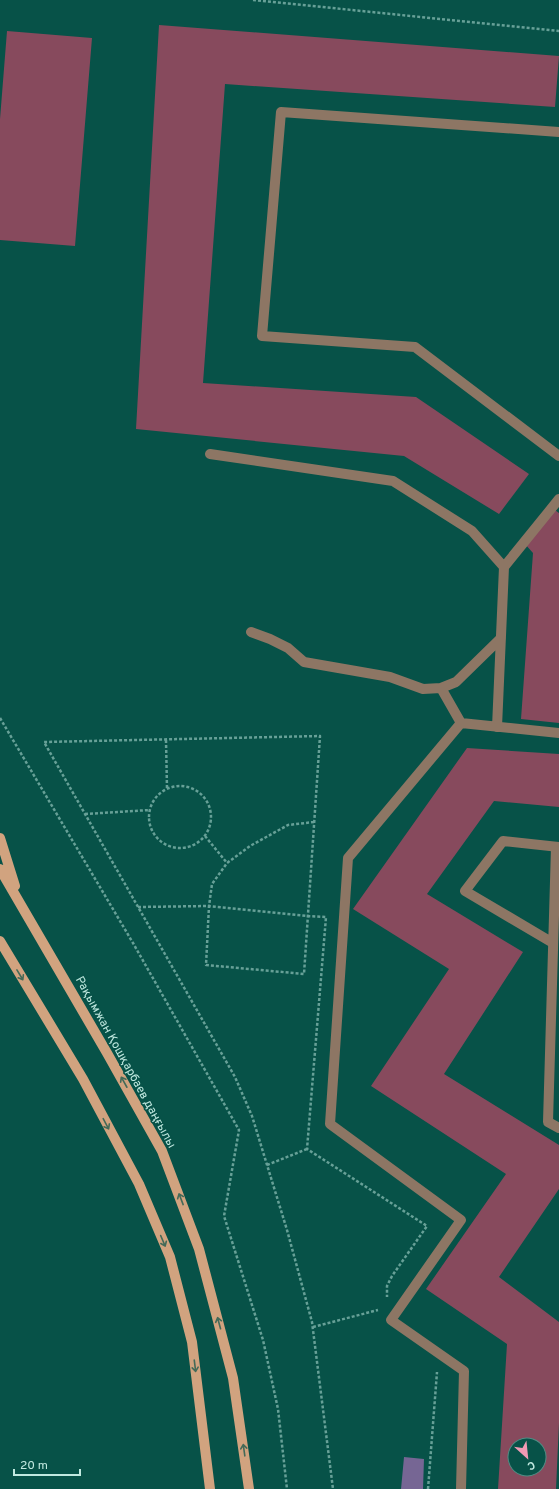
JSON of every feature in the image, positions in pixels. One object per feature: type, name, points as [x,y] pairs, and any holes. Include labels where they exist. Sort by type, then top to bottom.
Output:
[{"type":"main road","points":[[0,838],[20,901]]},
{"type":"main road","name":"Рақымжан Қошқарбаев даңғылы","points":[[0,869],[20,901],[162,1151],[200,1249],[233,1378],[249,1489]]},
{"type":"main road","points":[[0,941],[83,1079],[139,1184],[170,1257],[192,1342],[210,1489]]},
{"type":"lane","points":[[559,132],[281,112],[262,336],[415,347],[559,456]]},
{"type":"lane","points":[[210,454],[393,481],[472,532],[504,567]]},
{"type":"lane","points":[[497,727],[504,567],[559,499]]},
{"type":"lane","points":[[251,632],[288,648],[304,662],[390,677],[423,689],[441,688],[456,682],[501,638]]},
{"type":"lane","points":[[441,688],[461,724]]},
{"type":"lane","points":[[461,724],[559,733]]},
{"type":"lane","points":[[461,724],[348,858],[330,1124],[461,1220],[391,1320],[464,1371],[461,1489]]},
{"type":"lane","points":[[553,943],[465,891],[503,841],[558,847],[553,943],[548,1122],[559,1128]]},
{"type":"path","points":[[253,0],[559,31]]},
{"type":"path","points":[[0,718],[133,943],[239,1130],[224,1216],[263,1340],[278,1409],[286,1489]]},
{"type":"path","points":[[314,822],[288,825],[250,846],[227,862],[212,884],[209,906],[206,965],[304,974],[320,736],[44,742],[235,1077],[252,1116],[312,1322],[333,1489]]},
{"type":"path","points":[[166,740],[167,789]]},
{"type":"path","points":[[177,786],[198,792],[206,800],[210,809],[211,820],[209,829],[198,842],[190,847],[171,847],[162,843],[154,835],[150,825],[149,814],[152,804],[158,795],[167,789],[177,786]]},
{"type":"path","points":[[85,814],[150,810]]},
{"type":"path","points":[[204,836],[227,862]]},
{"type":"path","points":[[138,907],[209,906]]},
{"type":"path","points":[[267,1165],[307,1149]]},
{"type":"path","points":[[428,1489],[438,1367]]},
{"type":"shaded area","points":[[404,1457],[424,1459],[423,1489],[401,1489]]},
{"type":"building","points":[[159,25],[559,56],[555,107],[225,84],[203,383],[416,397],[529,474],[499,514],[404,456],[136,429]]},
{"type":"building","points":[[7,31],[92,38],[75,246],[0,240],[0,119]]},
{"type":"building","points":[[552,508],[559,513],[559,723],[521,719],[533,553],[525,544]]},
{"type":"building","points":[[467,748],[559,754],[559,807],[494,801],[427,894],[523,952],[444,1074],[559,1145],[559,1189],[499,1277],[559,1322],[559,1423],[556,1489],[498,1489],[507,1344],[426,1289],[506,1174],[371,1086],[449,969],[353,909]]}]
